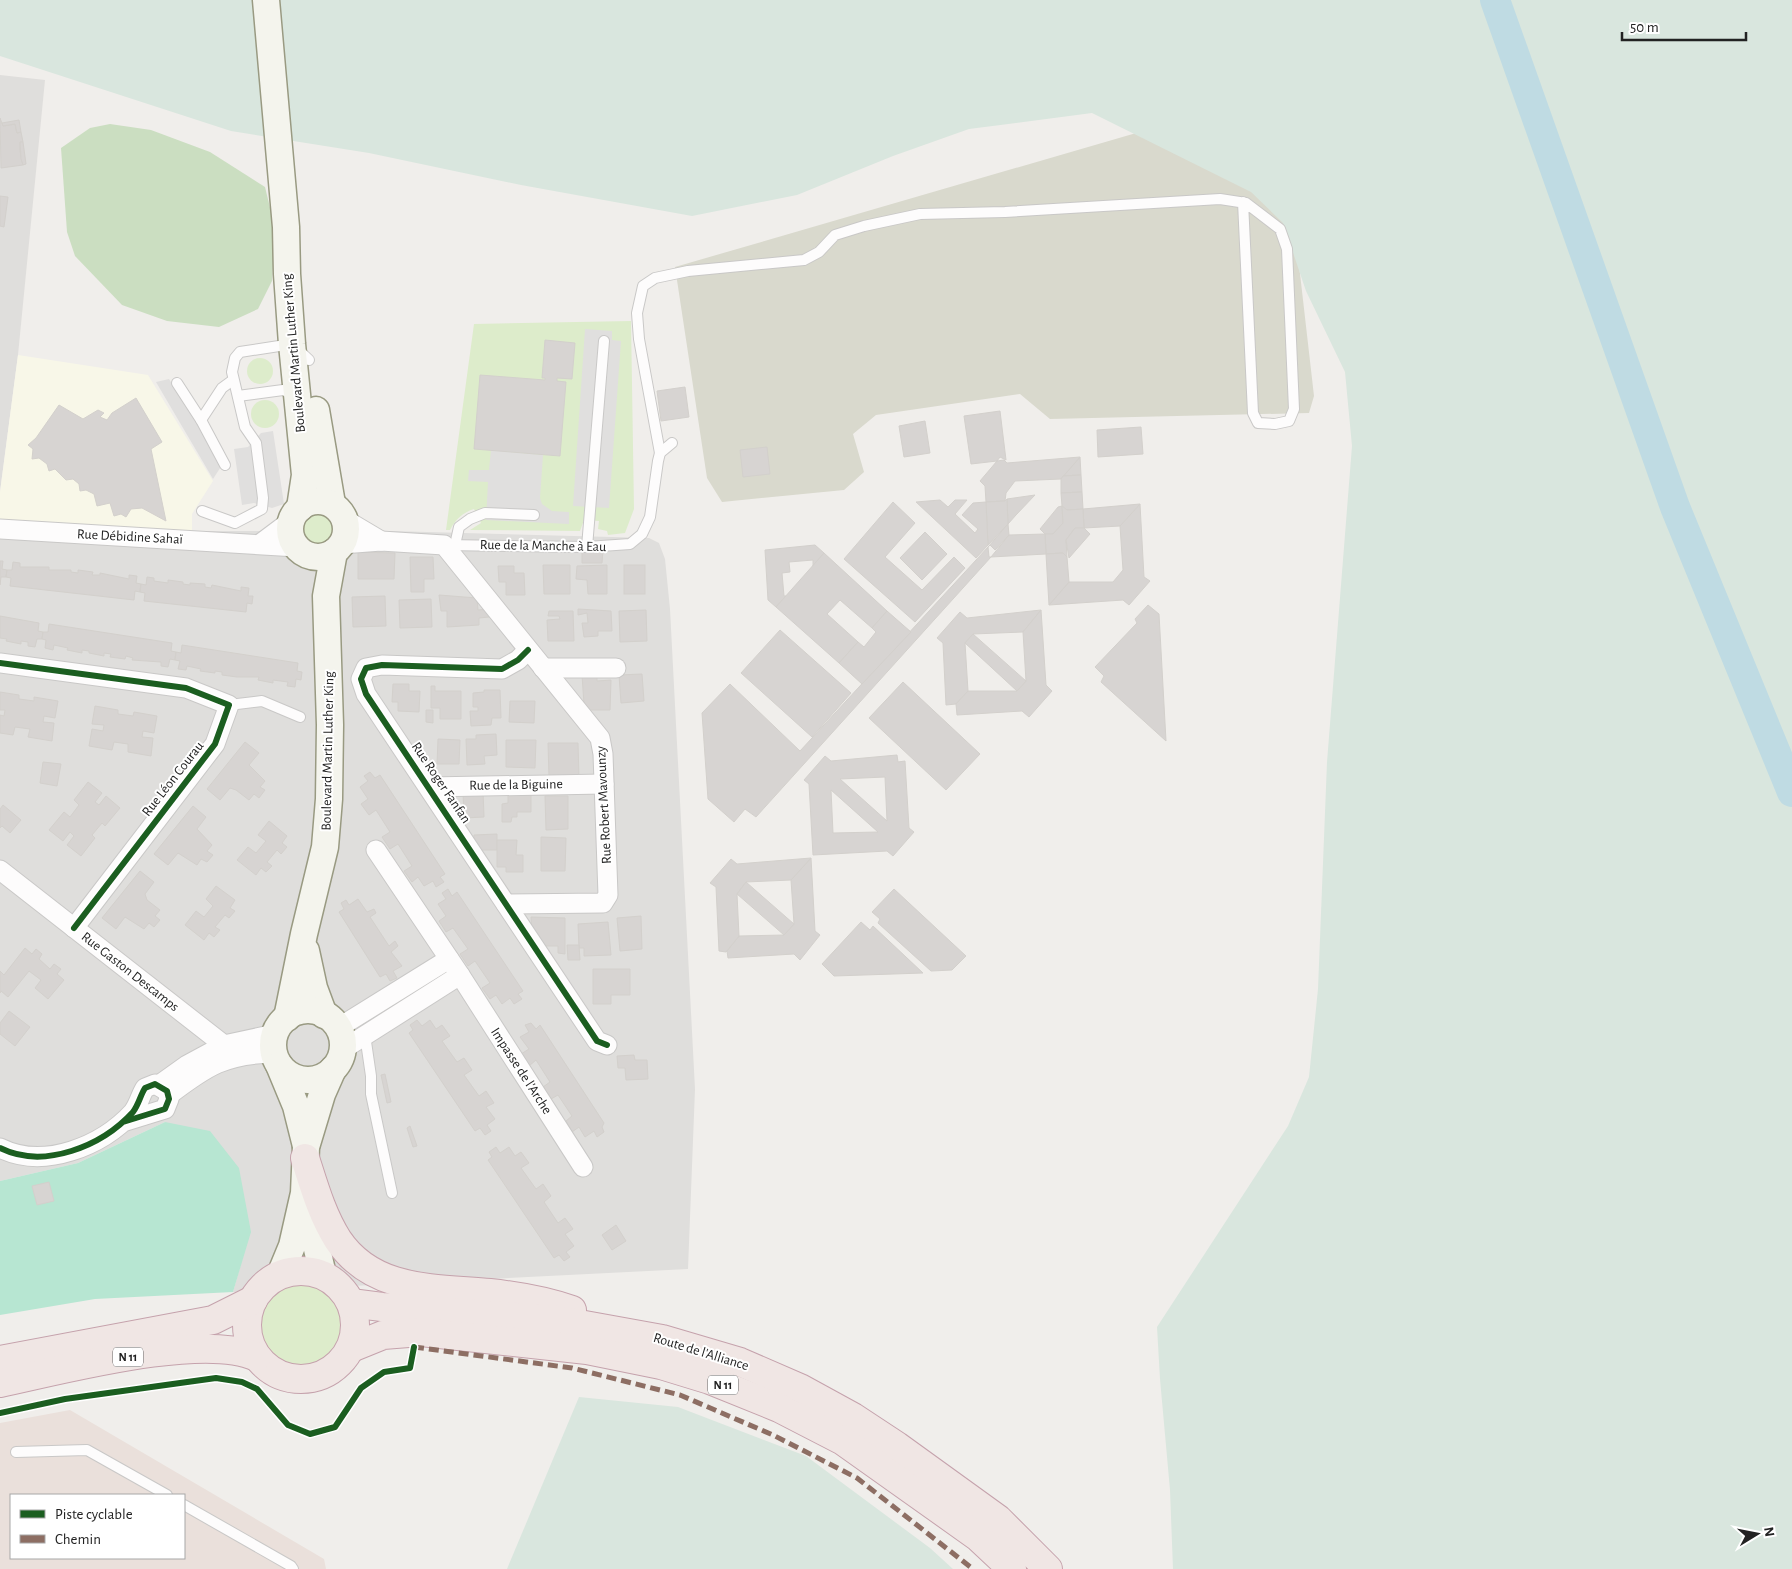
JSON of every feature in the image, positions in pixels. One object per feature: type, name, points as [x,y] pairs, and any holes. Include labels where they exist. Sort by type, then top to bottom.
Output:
[{"type":"highway","points":[[306,1153],[331,1228],[347,1251],[372,1273],[391,1281],[414,1287],[491,1293],[544,1301],[584,1314],[623,1330]]},
{"type":"highway","points":[[296,1271],[310,1271],[323,1275],[339,1287],[351,1303],[356,1329],[350,1348],[338,1366],[327,1374],[300,1380],[286,1378],[274,1372],[257,1357],[249,1340],[247,1326],[254,1300],[261,1289],[280,1275],[296,1271]]},
{"type":"highway","name":"N 11","points":[[0,1360],[213,1320],[254,1300]]},
{"type":"highway","name":"Route de l'Alliance","points":[[351,1303],[558,1320],[623,1330],[662,1339],[740,1362],[800,1388],[853,1417],[998,1519],[1048,1569]]},
{"type":"highway","name":"Route de l'Alliance","points":[[350,1348],[383,1335],[421,1332],[587,1350],[662,1366],[710,1380],[780,1408],[843,1441],[978,1537],[1012,1569]]},
{"type":"highway","name":"N 11","points":[[0,1383],[156,1352],[231,1348],[257,1357]]},
{"type":"main road","name":"Boulevard Martin Luther King","points":[[266,0],[286,227],[287,274],[301,352],[338,530],[326,596],[329,653],[329,799],[325,847],[278,1042]]},
{"type":"main road","name":"Boulevard Martin Luther King","points":[[296,514],[306,475],[298,398],[301,352]]},
{"type":"main road","points":[[320,500],[338,530],[322,557],[302,550],[292,539],[296,514],[311,501],[320,500]]},
{"type":"main road","name":"Boulevard Martin Luther King","points":[[302,550],[326,596]]},
{"type":"main road","name":"Boulevard Martin Luther King","points":[[304,934],[314,988],[334,1040]]},
{"type":"main road","points":[[309,1011],[334,1040],[319,1079],[296,1078],[286,1072],[278,1042],[299,1012],[309,1011]]},
{"type":"main road","points":[[280,1275],[292,1246],[304,1193],[306,1153],[334,1040]]},
{"type":"main road","points":[[278,1042],[296,1106],[306,1153]]},
{"type":"main road","points":[[304,1193],[323,1275]]},
{"type":"street","points":[[260,544],[296,514]]},
{"type":"street","name":"Rue Débidine Sahaï","points":[[0,529],[174,540],[235,533],[260,544],[302,550]]},
{"type":"street","name":"Rue de la Manche à Eau","points":[[338,530],[381,541],[449,545]]},
{"type":"street","name":"Rue Robert Mavounzy","points":[[449,545],[528,650],[600,738],[604,784],[608,895],[603,903],[506,904]]},
{"type":"street","name":"Rue Roger Fanfan","points":[[528,650],[518,660],[502,669],[382,665],[366,668],[361,679],[366,694],[597,1041],[608,1045]]},
{"type":"street","points":[[0,663],[186,688],[229,705]]},
{"type":"street","points":[[544,668],[616,668]]},
{"type":"street","name":"Rue Léon Courau","points":[[74,928],[215,744],[229,705]]},
{"type":"street","name":"Rue de la Biguine","points":[[429,787],[604,784]]},
{"type":"street","name":"Impasse de l'Arche","points":[[376,850],[460,975],[583,1167]]},
{"type":"street","name":"Rue Gaston Descamps","points":[[0,870],[230,1050]]},
{"type":"street","points":[[334,1040],[365,1011],[449,959]]},
{"type":"street","points":[[334,1040],[368,1033],[460,975]]},
{"type":"street","points":[[365,1011],[368,1033]]},
{"type":"street","points":[[164,1090],[187,1065],[230,1050],[278,1042]]},
{"type":"street","points":[[123,1122],[136,1107],[145,1088],[164,1090]]},
{"type":"street","points":[[0,1148],[22,1156],[53,1155],[86,1145],[123,1122],[161,1111],[167,1106],[164,1090]]},
{"type":"street","points":[[141,1098],[145,1108],[154,1113]]},
{"type":"lane","name":"Rue de la Manche à Eau","points":[[449,545],[587,546],[630,544],[642,534],[650,517],[660,453],[639,339],[637,313],[643,286],[655,278],[688,271],[804,260],[818,252],[835,235],[864,226],[920,214],[1005,212],[1220,199],[1243,202]]},
{"type":"lane","points":[[1243,202],[1280,229],[1287,249],[1294,409],[1289,421],[1275,424],[1258,423],[1253,413],[1243,202]]},
{"type":"lane","points":[[587,546],[604,340]]},
{"type":"lane","points":[[202,511],[235,533],[262,509],[264,498],[256,443],[244,427],[233,380],[234,365],[240,352],[301,352]]},
{"type":"lane","points":[[200,420],[222,388],[233,380]]},
{"type":"lane","points":[[177,383],[225,465]]},
{"type":"lane","points":[[238,396],[283,390],[298,398]]},
{"type":"lane","points":[[660,453],[672,443]]},
{"type":"lane","points":[[449,545],[460,527],[477,515],[534,515]]},
{"type":"lane","points":[[229,705],[262,701],[300,717]]},
{"type":"lane","points":[[368,1033],[371,1094],[392,1193]]},
{"type":"lane","points":[[16,1452],[87,1450],[165,1494]]},
{"type":"lane","points":[[185,1506],[291,1566],[293,1569]]},
{"type":"shaded area","points":[[0,0],[1792,0],[1792,1569],[1173,1569],[1170,1490],[1157,1327],[1288,1126],[1309,1077],[1318,989],[1327,762],[1352,446],[1345,372],[1306,291],[1283,223],[1251,192],[1092,113],[969,129],[893,156],[797,195],[692,216],[521,185],[369,153],[231,131],[0,56]]},
{"type":"shaded area","points":[[0,75],[45,80],[18,355],[0,492]]},
{"type":"shaded area","points":[[1198,115],[1295,230],[1314,396],[1309,413],[1050,419],[1020,394],[876,415],[853,434],[864,472],[844,490],[722,502],[707,478],[675,267]]},
{"type":"shaded area","points":[[585,329],[612,331],[612,340],[621,341],[609,508],[573,506]]},
{"type":"shaded area","points":[[18,355],[148,375],[213,481],[192,514],[192,531],[0,519],[0,492]]},
{"type":"shaded area","points":[[169,379],[222,465],[213,479],[156,382]]},
{"type":"shaded area","points":[[273,431],[284,504],[272,508],[254,503],[242,505],[234,449],[248,447],[261,433]]},
{"type":"shaded area","points":[[491,450],[543,455],[540,498],[542,504],[552,511],[569,512],[569,524],[486,520],[488,482],[468,481],[469,470],[489,470]]},
{"type":"shaded area","points":[[0,519],[192,531],[390,531],[649,538],[659,543],[665,559],[670,609],[695,1089],[688,1269],[233,1292],[250,1232],[165,1122],[78,1163],[0,1181]]},
{"type":"shaded area","points":[[579,1397],[678,1407],[806,1456],[930,1548],[953,1569],[507,1569]]},
{"type":"shaded area","points":[[70,1410],[324,1559],[326,1569],[0,1569],[0,1423]]},
{"type":"green space","points":[[110,124],[151,130],[210,152],[265,187],[275,228],[272,281],[258,309],[219,327],[167,321],[122,305],[75,256],[67,232],[61,148],[90,128]]},
{"type":"green space","points":[[631,321],[634,509],[625,533],[608,535],[607,531],[598,529],[599,521],[584,520],[580,531],[470,530],[481,523],[474,509],[460,517],[450,530],[446,530],[474,324]]},
{"type":"green space","points":[[260,358],[269,362],[273,371],[269,380],[260,384],[251,380],[247,371],[251,362]]},
{"type":"green space","points":[[265,400],[275,404],[279,414],[275,424],[265,428],[255,424],[251,414],[255,404]]},
{"type":"green space","points":[[318,514],[324,515],[332,523],[332,535],[324,543],[318,544],[312,543],[304,535],[303,529],[304,523],[312,515]]},
{"type":"green space","points":[[165,1122],[210,1131],[239,1168],[251,1232],[233,1292],[95,1299],[0,1315],[0,1181],[78,1163]]},
{"type":"green space","points":[[302,1282],[319,1286],[333,1295],[342,1309],[346,1326],[342,1343],[333,1357],[319,1366],[302,1370],[285,1366],[271,1357],[262,1343],[258,1326],[262,1309],[271,1295],[285,1286]]},
{"type":"building","points":[[0,118],[3,126],[15,124],[17,133],[21,132],[23,142],[20,142],[20,151],[23,165],[1,168]]},
{"type":"building","points":[[19,120],[21,132],[17,133],[15,124],[3,126],[2,123]]},
{"type":"building","points":[[20,142],[23,142],[26,164],[23,165],[21,159]]},
{"type":"building","points":[[0,196],[8,197],[4,227],[0,226]]},
{"type":"building","points":[[545,340],[575,343],[572,379],[557,378],[557,381],[566,382],[560,456],[474,449],[480,375],[545,380],[545,378],[542,378]]},
{"type":"building","points":[[685,387],[689,417],[661,421],[657,391]]},
{"type":"building","points":[[136,398],[162,442],[151,449],[166,521],[142,508],[131,509],[126,517],[121,514],[114,516],[110,503],[97,506],[94,494],[86,490],[80,491],[79,484],[73,479],[66,480],[55,469],[49,471],[47,464],[39,458],[32,459],[33,449],[28,445],[36,438],[59,405],[83,419],[98,410],[104,413],[100,417],[107,420],[112,413]]},
{"type":"building","points":[[1000,411],[1006,460],[1000,457],[997,461],[971,464],[964,416]]},
{"type":"building","points":[[925,421],[930,453],[904,457],[899,426]]},
{"type":"building","points":[[1141,427],[1143,454],[1098,457],[1097,430]]},
{"type":"building","points":[[767,447],[770,474],[743,477],[740,450]]},
{"type":"building","points":[[1080,457],[1081,475],[1063,476]]},
{"type":"building","points":[[1080,457],[1061,479],[1015,481],[1006,493],[1005,501],[986,502],[985,486],[980,481],[997,461],[1004,460],[1007,463]]},
{"type":"building","points":[[1081,475],[1082,492],[1061,493],[1061,479],[1063,476]]},
{"type":"building","points":[[1082,492],[1083,509],[1067,510],[1062,506],[1061,493]]},
{"type":"building","points":[[1035,495],[1016,515],[1008,524],[1007,499]]},
{"type":"building","points":[[1007,499],[1008,524],[988,545],[986,502],[1005,501]]},
{"type":"building","points":[[940,500],[948,507],[955,500],[967,500],[955,514],[975,533],[978,529],[962,515],[973,503],[986,502],[988,545],[976,558],[916,502]]},
{"type":"building","points":[[893,502],[915,523],[885,557],[922,590],[954,557],[965,568],[915,622],[844,559]]},
{"type":"building","points":[[1140,504],[1144,577],[1150,581],[1129,605],[1123,600],[1049,605],[1069,582],[1113,582],[1123,570],[1120,526]]},
{"type":"building","points":[[1140,504],[1120,526],[1084,528],[1083,509]]},
{"type":"building","points":[[1062,506],[1063,523],[1053,534],[1045,534],[1040,529],[1058,507]]},
{"type":"building","points":[[1062,506],[1067,510],[1083,509],[1084,528],[1075,528],[1066,540],[1067,557],[1063,553],[1046,554],[1045,534],[1053,534],[1063,523]]},
{"type":"building","points":[[1008,524],[1009,535],[995,550],[990,545],[988,547]]},
{"type":"building","points":[[1075,528],[1084,528],[1090,534],[1069,558],[1066,540]]},
{"type":"building","points":[[925,532],[947,554],[922,580],[900,558]]},
{"type":"building","points":[[1045,534],[1046,554],[991,557],[1009,535]]},
{"type":"building","points":[[815,545],[824,553],[813,566],[813,560],[789,562],[790,572],[782,573],[784,596],[786,596],[776,607],[768,600],[765,550]]},
{"type":"building","points":[[988,547],[989,557],[991,557],[756,817],[745,809],[734,822],[708,799],[702,713],[730,684],[800,751]]},
{"type":"building","points":[[603,550],[602,563],[582,563],[582,551]]},
{"type":"building","points":[[358,552],[395,553],[394,579],[358,579]]},
{"type":"building","points":[[824,553],[887,611],[872,628],[840,600],[827,614],[858,642],[839,663],[776,607]]},
{"type":"building","points":[[1063,553],[1067,557],[1069,582],[1049,605],[1046,554]]},
{"type":"building","points":[[410,557],[433,557],[434,579],[424,579],[424,592],[411,592]]},
{"type":"building","points":[[0,561],[3,561],[2,569],[7,570],[6,577],[1,577],[0,585]]},
{"type":"building","points":[[13,562],[20,563],[20,567],[49,567],[49,570],[71,570],[71,572],[78,573],[78,570],[93,572],[92,575],[100,575],[100,573],[129,579],[129,575],[137,576],[136,583],[141,584],[140,592],[135,591],[134,600],[10,586],[11,578],[6,577],[7,570],[12,570]]},
{"type":"building","points":[[543,565],[570,565],[570,594],[544,594]]},
{"type":"building","points":[[607,565],[607,594],[588,594],[587,580],[576,579],[577,566]]},
{"type":"building","points":[[624,565],[645,565],[645,594],[624,594]]},
{"type":"building","points":[[498,566],[514,566],[514,573],[524,573],[525,595],[506,595],[506,582],[499,582]]},
{"type":"building","points":[[147,577],[154,578],[154,581],[168,583],[168,580],[190,585],[190,583],[205,584],[205,587],[211,588],[212,585],[241,591],[241,587],[249,588],[248,596],[253,596],[252,604],[247,603],[246,612],[144,601],[145,593],[140,592],[141,584],[146,585]]},
{"type":"building","points":[[439,595],[477,598],[478,610],[489,609],[489,617],[479,618],[479,625],[447,627],[447,611],[441,611]]},
{"type":"building","points":[[385,596],[386,626],[353,627],[352,597]]},
{"type":"building","points":[[431,599],[432,627],[400,628],[399,600]]},
{"type":"building","points":[[1148,605],[1159,614],[1166,741],[1101,682],[1104,676],[1095,667],[1137,623],[1135,619]]},
{"type":"building","points":[[578,609],[611,611],[612,631],[598,631],[598,636],[584,637],[582,623],[588,623],[587,613],[578,615]]},
{"type":"building","points":[[646,610],[647,641],[620,642],[619,611]]},
{"type":"building","points":[[1041,610],[1023,632],[973,634],[965,643],[968,691],[956,704],[946,705],[943,643],[937,638],[960,612],[967,618]]},
{"type":"building","points":[[1041,610],[1046,685],[1052,691],[1029,717],[1022,711],[957,715],[956,704],[968,691],[1017,691],[1026,681],[1023,632]]},
{"type":"building","points":[[549,611],[573,611],[574,641],[548,641],[547,620],[560,619],[559,616],[548,616]]},
{"type":"building","points":[[887,611],[911,632],[862,684],[839,663],[858,642],[864,647],[876,632],[872,628]]},
{"type":"building","points":[[0,616],[39,623],[38,631],[43,632],[42,639],[37,639],[35,647],[28,646],[28,642],[21,641],[21,644],[0,638]]},
{"type":"building","points":[[49,624],[172,643],[171,651],[176,652],[175,660],[170,659],[168,667],[161,666],[161,662],[132,660],[133,658],[126,656],[125,659],[110,657],[111,654],[104,653],[104,656],[82,650],[82,653],[54,645],[53,650],[45,648],[46,640],[42,639],[43,632],[48,632]]},
{"type":"building","points":[[780,630],[851,693],[812,737],[741,673]]},
{"type":"building","points":[[973,634],[1026,681],[1017,691],[965,643]]},
{"type":"building","points":[[182,645],[298,663],[297,671],[302,672],[301,680],[296,679],[295,687],[287,686],[288,682],[273,680],[273,683],[258,680],[259,677],[222,675],[222,672],[200,671],[201,669],[187,666],[186,670],[178,669],[180,661],[175,660],[176,652],[181,653]]},
{"type":"building","points":[[642,674],[644,701],[621,703],[619,675]]},
{"type":"building","points":[[582,675],[597,676],[597,681],[611,680],[610,710],[590,710],[584,704]]},
{"type":"building","points":[[903,682],[980,754],[946,790],[869,718]]},
{"type":"building","points":[[393,684],[409,684],[409,691],[420,691],[419,712],[398,711],[398,702],[392,702]]},
{"type":"building","points":[[431,686],[435,686],[435,691],[461,691],[461,719],[440,719],[440,708],[431,708]]},
{"type":"building","points":[[484,690],[500,690],[501,718],[492,718],[491,725],[471,726],[470,711],[478,711],[478,707],[473,707],[473,693],[484,692]]},
{"type":"building","points":[[0,692],[19,695],[19,699],[34,701],[34,697],[58,701],[55,718],[44,716],[43,722],[54,723],[52,741],[28,737],[30,729],[15,727],[13,735],[0,733],[0,715],[4,716],[5,710],[0,710]]},
{"type":"building","points":[[510,701],[535,701],[534,723],[509,722]]},
{"type":"building","points":[[95,706],[118,710],[118,714],[133,716],[134,712],[157,716],[154,733],[143,731],[142,737],[153,738],[151,756],[128,752],[128,744],[114,742],[112,750],[89,746],[92,729],[103,731],[104,725],[92,724]]},
{"type":"building","points":[[426,710],[433,710],[433,723],[426,722]]},
{"type":"building","points":[[496,734],[497,755],[484,756],[485,764],[467,765],[466,739],[476,739],[476,735]]},
{"type":"building","points":[[438,739],[460,740],[459,764],[437,764]]},
{"type":"building","points":[[506,740],[536,740],[535,768],[506,767]]},
{"type":"building","points":[[245,742],[259,753],[249,765],[265,781],[260,787],[265,790],[259,798],[254,794],[249,800],[236,790],[230,788],[220,800],[207,789]]},
{"type":"building","points":[[548,743],[578,743],[579,777],[549,777]]},
{"type":"building","points":[[897,755],[898,762],[905,761],[909,828],[914,832],[893,856],[887,851],[813,855],[809,784],[804,780],[825,756],[831,761]],"holes":[[[885,777],[887,821],[840,779]],[[831,790],[878,832],[833,833]]]},
{"type":"building","points":[[43,762],[61,764],[57,786],[40,783]]},
{"type":"building","points":[[370,772],[375,778],[380,775],[445,874],[440,877],[444,882],[436,887],[433,881],[424,886],[418,877],[412,882],[404,871],[412,866],[398,844],[390,849],[382,837],[390,832],[376,810],[369,815],[361,804],[368,799],[360,787],[368,781],[364,776]]},
{"type":"building","points":[[88,782],[102,793],[95,802],[99,805],[106,796],[120,808],[105,826],[102,823],[92,835],[95,838],[81,856],[67,845],[74,836],[70,832],[63,841],[49,830],[64,812],[70,817],[79,805],[74,800]]},
{"type":"building","points":[[483,791],[484,817],[464,818],[463,792]]},
{"type":"building","points":[[508,791],[531,791],[531,812],[517,812],[517,817],[512,817],[511,822],[502,822],[502,804],[508,803]]},
{"type":"building","points":[[545,796],[568,796],[568,829],[546,830]]},
{"type":"building","points":[[3,805],[21,820],[10,833],[2,826],[0,828],[0,809]]},
{"type":"building","points":[[193,806],[206,817],[197,829],[212,845],[207,851],[213,855],[207,862],[201,859],[197,865],[178,853],[168,865],[154,854]]},
{"type":"building","points":[[269,821],[287,836],[282,843],[287,847],[281,854],[277,850],[267,862],[272,866],[266,872],[261,868],[256,875],[237,860],[248,847],[256,853],[266,841],[258,835]]},
{"type":"building","points":[[497,834],[497,850],[474,850],[474,835]]},
{"type":"building","points":[[541,837],[566,838],[565,871],[541,871]]},
{"type":"building","points":[[497,840],[517,840],[516,855],[523,855],[523,872],[506,872],[506,867],[497,867]]},
{"type":"building","points":[[811,858],[815,931],[820,935],[800,960],[794,954],[728,958],[727,951],[739,936],[784,935],[794,924],[791,880]]},
{"type":"building","points":[[811,858],[791,880],[746,882],[737,894],[739,936],[726,952],[719,951],[716,887],[710,883],[731,859],[737,864]]},
{"type":"building","points":[[140,871],[154,882],[145,894],[147,900],[160,910],[155,916],[160,920],[154,927],[149,923],[144,929],[125,917],[116,929],[102,918]]},
{"type":"building","points":[[746,882],[794,924],[784,935],[737,894]]},
{"type":"building","points":[[216,886],[235,900],[230,908],[235,911],[229,918],[225,915],[215,927],[220,930],[214,937],[209,933],[204,940],[185,925],[196,911],[204,917],[213,906],[206,899]]},
{"type":"building","points":[[448,889],[452,896],[457,892],[523,991],[518,994],[522,999],[514,1004],[510,998],[502,1004],[496,995],[490,999],[482,988],[490,983],[475,961],[468,966],[460,954],[468,949],[453,928],[446,932],[439,921],[446,916],[438,904],[446,899],[442,893]]},
{"type":"building","points":[[894,889],[966,956],[952,970],[931,971],[878,923],[880,919],[872,912]]},
{"type":"building","points":[[358,899],[367,912],[374,909],[376,913],[370,917],[389,946],[395,941],[398,946],[391,952],[402,966],[393,971],[397,978],[390,981],[386,974],[380,977],[339,912],[344,909],[341,903],[346,900],[349,905]]},
{"type":"building","points":[[641,916],[642,949],[620,951],[617,918]]},
{"type":"building","points":[[531,917],[565,918],[565,954],[558,953],[558,946],[537,946],[537,934],[532,934]]},
{"type":"building","points":[[608,922],[611,955],[584,956],[584,948],[579,948],[578,924]]},
{"type":"building","points":[[861,922],[870,930],[873,926],[923,973],[834,976],[822,964]]},
{"type":"building","points":[[567,945],[579,945],[580,960],[568,960]]},
{"type":"building","points":[[25,948],[32,954],[36,949],[42,954],[39,959],[50,969],[54,964],[61,969],[57,974],[64,980],[48,999],[35,988],[41,980],[29,971],[8,997],[1,991],[0,993],[0,971],[4,975]]},
{"type":"building","points":[[593,969],[630,969],[630,995],[611,995],[611,1004],[593,1004]]},
{"type":"building","points":[[9,1011],[30,1027],[15,1046],[0,1034],[0,1023]]},
{"type":"building","points":[[417,1020],[422,1026],[430,1020],[436,1029],[442,1025],[450,1036],[442,1041],[457,1062],[464,1058],[472,1070],[464,1075],[479,1096],[486,1091],[494,1103],[486,1107],[495,1119],[487,1125],[491,1131],[485,1135],[480,1128],[475,1131],[409,1033],[413,1030],[410,1025]]},
{"type":"building","points":[[531,1023],[536,1029],[540,1025],[604,1123],[602,1127],[604,1132],[597,1137],[594,1131],[585,1137],[579,1127],[572,1132],[566,1121],[572,1116],[558,1095],[551,1099],[543,1087],[550,1082],[536,1060],[529,1066],[521,1054],[529,1049],[520,1037],[529,1032],[525,1025]]},
{"type":"building","points":[[634,1055],[635,1060],[647,1060],[648,1079],[626,1080],[625,1068],[618,1068],[617,1056]]},
{"type":"building","points":[[385,1074],[391,1102],[387,1103],[381,1075]]},
{"type":"building","points":[[410,1126],[417,1146],[413,1147],[407,1128]]},
{"type":"building","points":[[496,1147],[500,1153],[509,1147],[515,1156],[521,1152],[529,1163],[521,1168],[536,1189],[543,1184],[551,1196],[544,1202],[558,1223],[565,1218],[573,1229],[565,1234],[574,1246],[566,1252],[570,1257],[564,1261],[559,1255],[554,1258],[488,1160],[492,1157],[489,1152]]},
{"type":"building","points":[[49,1182],[54,1201],[37,1205],[32,1186]]},
{"type":"building","points":[[616,1225],[626,1241],[612,1250],[602,1235]]},
{"type":"waterway","points":[[1495,0],[1675,507],[1792,792]]},
{"type":"marked path","points":[[414,1347],[572,1368],[680,1395],[773,1435],[857,1478],[973,1569]]},
{"type":"cycle path","points":[[528,650],[518,660],[502,669],[382,665],[366,668],[361,679],[366,694],[597,1041],[607,1045]]},
{"type":"cycle path","points":[[0,663],[186,688],[229,705],[215,744],[74,928]]},
{"type":"cycle path","points":[[0,1148],[17,1154],[35,1156],[71,1151],[89,1144],[120,1124],[133,1112],[145,1088],[155,1084],[167,1091],[169,1099],[165,1109],[123,1122]]},
{"type":"cycle path","points":[[0,1413],[65,1399],[216,1378],[242,1382],[257,1389],[288,1425],[310,1434],[335,1427],[361,1388],[384,1372],[410,1368],[414,1347]]}]
